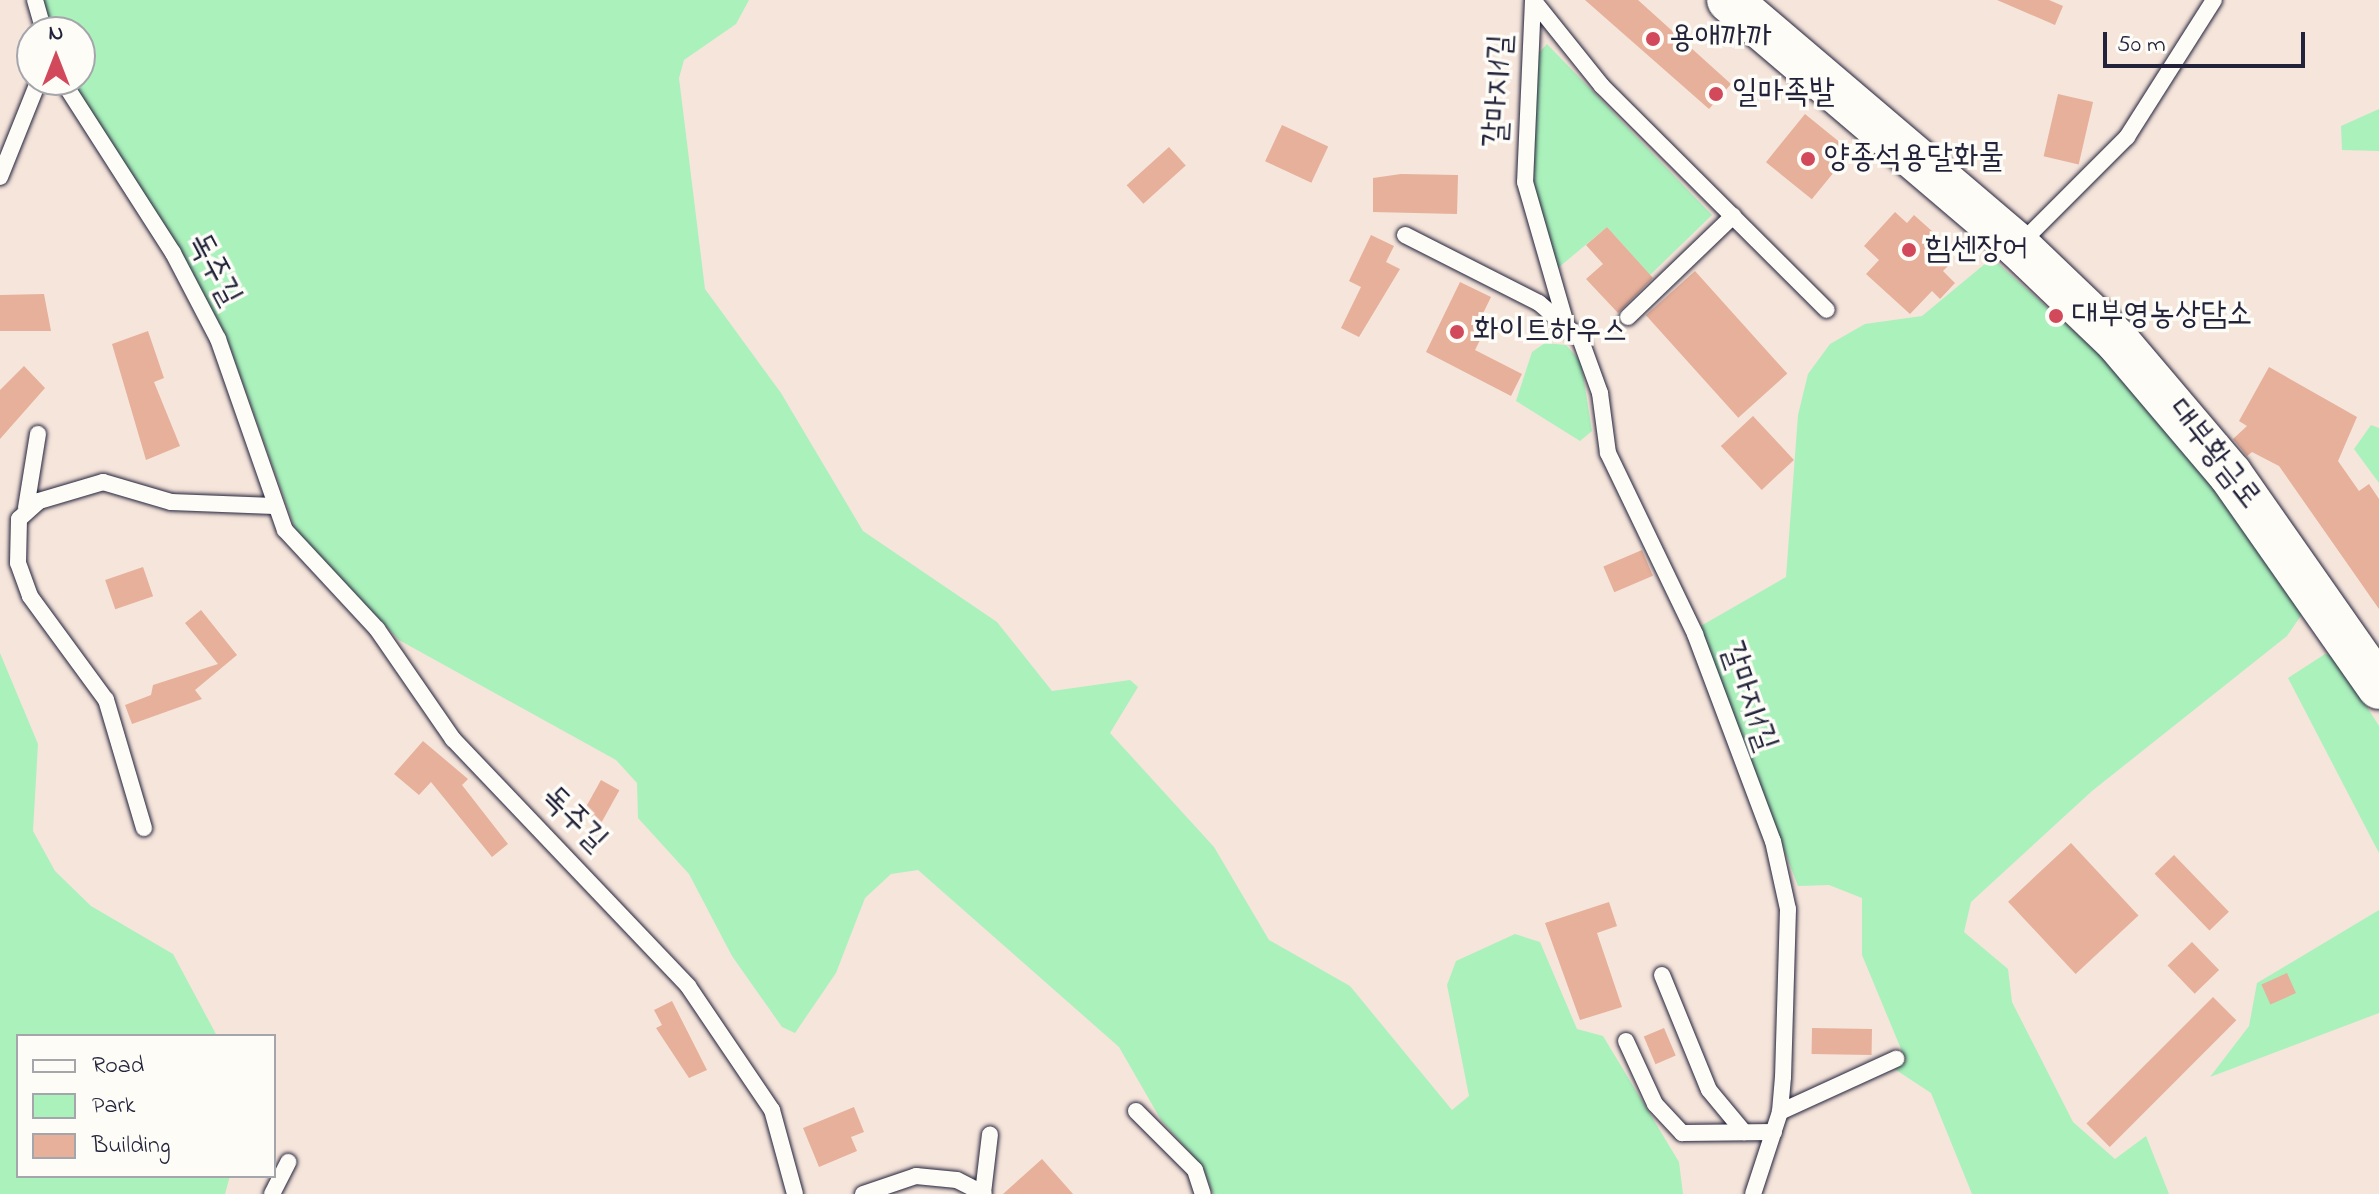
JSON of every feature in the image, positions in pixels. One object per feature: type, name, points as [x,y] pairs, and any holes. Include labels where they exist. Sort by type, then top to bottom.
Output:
[{"type":"main road","name":"대부황금로","points":[[1729,0],[2018,246],[2186,418],[2379,687]]},
{"type":"lane","name":"갈마지1길","points":[[1533,0],[1572,54],[1827,310]]},
{"type":"lane","name":"갈마지1길","points":[[1533,0],[1525,182],[1566,322],[1594,371],[1608,453],[1695,634],[1781,865],[1788,909],[1780,1112],[1753,1194]]},
{"type":"lane","points":[[2018,246],[2127,137],[2214,0]]},
{"type":"lane","points":[[0,177],[33,96]]},
{"type":"lane","name":"독주길","points":[[72,96],[173,253],[218,339],[274,506],[297,549],[377,629],[453,739],[688,986],[772,1110],[795,1194]]},
{"type":"lane","points":[[1628,317],[1733,216]]},
{"type":"lane","points":[[1405,235],[1566,322]]},
{"type":"lane","points":[[38,434],[26,508],[8,537],[42,622],[106,700],[144,828]]},
{"type":"lane","points":[[26,508],[103,482],[171,502],[274,506]]},
{"type":"lane","points":[[1662,975],[1709,1090],[1744,1132]]},
{"type":"lane","points":[[1626,1041],[1655,1104],[1682,1133],[1774,1132]]},
{"type":"lane","points":[[1780,1112],[1896,1059]]},
{"type":"lane","points":[[1136,1111],[1195,1170],[1203,1194]]},
{"type":"lane","points":[[863,1194],[916,1176],[957,1180],[984,1193],[990,1134]]},
{"type":"lane","points":[[272,1194],[288,1162]]},
{"type":"green space","points":[[41,0],[749,0],[736,24],[684,60],[679,78],[705,289],[781,393],[863,531],[997,622],[1052,691],[1130,680],[1138,687],[1110,733],[1214,847],[1269,940],[1350,986],[1452,1110],[1469,1096],[1447,985],[1456,961],[1515,934],[1540,942],[1577,1029],[1603,1036],[1679,1162],[1683,1194],[1213,1194],[1203,1167],[1161,1120],[1119,1047],[918,870],[891,874],[865,898],[836,973],[795,1033],[782,1027],[732,956],[689,874],[638,818],[637,783],[616,760],[399,640],[296,531],[227,339],[172,236],[78,96],[96,96],[96,16],[46,16]]},
{"type":"green space","points":[[1547,44],[1712,215],[1650,275],[1607,227],[1558,268],[1534,186],[1535,57]]},
{"type":"green space","points":[[2379,109],[2379,151],[2342,150],[2341,126]]},
{"type":"green space","points":[[1992,258],[2114,367],[2224,498],[2302,614],[2287,636],[2092,791],[1971,902],[1964,932],[2008,969],[2012,1002],[2073,1122],[2115,1159],[2146,1136],[2169,1194],[1972,1194],[1931,1093],[1893,1068],[1906,1061],[1862,955],[1862,898],[1829,885],[1798,886],[1699,627],[1786,577],[1798,415],[1808,374],[1830,344],[1865,324],[1922,316]]},
{"type":"green space","points":[[1545,343],[1566,345],[1581,362],[1592,431],[1580,441],[1516,401],[1532,352]]},
{"type":"green space","points":[[2371,425],[2379,428],[2379,483],[2354,449]]},
{"type":"green space","points":[[0,653],[38,744],[33,831],[55,871],[91,906],[173,954],[216,1034],[16,1034],[16,1178],[229,1178],[225,1194],[0,1194]]},
{"type":"green space","points":[[2325,654],[2335,656],[2379,726],[2379,853],[2288,678]]},
{"type":"green space","points":[[2379,910],[2379,1013],[2210,1077],[2249,1026],[2257,983]]},
{"type":"building","points":[[1585,0],[1638,0],[1731,84],[1709,109]]},
{"type":"building","points":[[1997,0],[2049,0],[2063,6],[2055,25]]},
{"type":"building","points":[[2058,94],[2093,102],[2079,164],[2044,156]]},
{"type":"building","points":[[1805,114],[1851,151],[1812,199],[1766,162]]},
{"type":"building","points":[[1282,125],[1328,147],[1311,183],[1265,161]]},
{"type":"building","points":[[1169,147],[1186,166],[1143,204],[1127,185]]},
{"type":"building","points":[[1401,174],[1458,175],[1457,214],[1373,212],[1373,178]]},
{"type":"building","points":[[1895,212],[1907,223],[1914,215],[1933,232],[1925,241],[1951,263],[1943,271],[1955,283],[1940,299],[1932,291],[1910,314],[1866,274],[1879,260],[1864,246]]},
{"type":"building","points":[[1607,227],[1653,278],[1618,313],[1586,279],[1603,264],[1586,245]]},
{"type":"building","points":[[1371,235],[1394,246],[1386,262],[1400,269],[1359,337],[1341,328],[1361,287],[1349,281]]},
{"type":"building","points":[[1695,271],[1787,374],[1738,418],[1646,315]]},
{"type":"building","points":[[1460,282],[1491,297],[1472,336],[1480,340],[1475,350],[1522,374],[1511,396],[1426,352]]},
{"type":"building","points":[[44,294],[51,331],[0,331],[0,295]]},
{"type":"building","points":[[148,331],[164,378],[154,382],[180,446],[146,460],[112,344]]},
{"type":"building","points":[[24,366],[45,388],[0,439],[0,390]]},
{"type":"building","points":[[2269,367],[2357,417],[2338,461],[2359,491],[2369,484],[2379,499],[2379,609],[2279,466],[2252,452],[2247,456],[2233,439],[2247,426],[2239,421]]},
{"type":"building","points":[[1753,416],[1794,460],[1762,490],[1721,446]]},
{"type":"building","points":[[1642,550],[1653,576],[1614,592],[1603,566]]},
{"type":"building","points":[[143,567],[153,596],[115,609],[105,580]]},
{"type":"building","points":[[201,610],[237,655],[195,690],[202,699],[132,724],[125,705],[151,695],[153,685],[218,664],[185,623]]},
{"type":"building","points":[[423,741],[468,779],[462,785],[508,844],[492,857],[431,782],[419,795],[394,774]]},
{"type":"building","points":[[601,780],[619,790],[601,823],[583,812]]},
{"type":"building","points":[[2071,843],[2139,915],[2076,974],[2008,902]]},
{"type":"building","points":[[2174,855],[2229,912],[2209,931],[2155,874]]},
{"type":"building","points":[[1609,902],[1617,926],[1597,933],[1622,1007],[1580,1020],[1545,923]]},
{"type":"building","points":[[2192,942],[2219,970],[2195,994],[2168,966]]},
{"type":"building","points":[[2287,973],[2296,993],[2270,1004],[2261,984]]},
{"type":"building","points":[[2213,997],[2236,1020],[2110,1147],[2086,1124]]},
{"type":"building","points":[[672,1001],[707,1070],[689,1078],[656,1028],[662,1025],[654,1010]]},
{"type":"building","points":[[1664,1028],[1676,1056],[1655,1064],[1644,1037]]},
{"type":"building","points":[[1812,1028],[1872,1029],[1872,1055],[1812,1054]]},
{"type":"building","points":[[854,1107],[864,1132],[851,1137],[857,1151],[819,1167],[803,1128]]},
{"type":"building","points":[[1042,1159],[1073,1194],[1003,1194]]},
{"type":"place","name":"용애까까","points":[[1653,39]]},
{"type":"place","name":"일마족발","points":[[1716,94]]},
{"type":"place","name":"양종석용달화물","points":[[1808,159]]},
{"type":"place","name":"힘센장어","points":[[1909,250]]},
{"type":"place","name":"대부영농상담소","points":[[2056,316]]},
{"type":"place","name":"화이트하우스","points":[[1457,332]]}]
